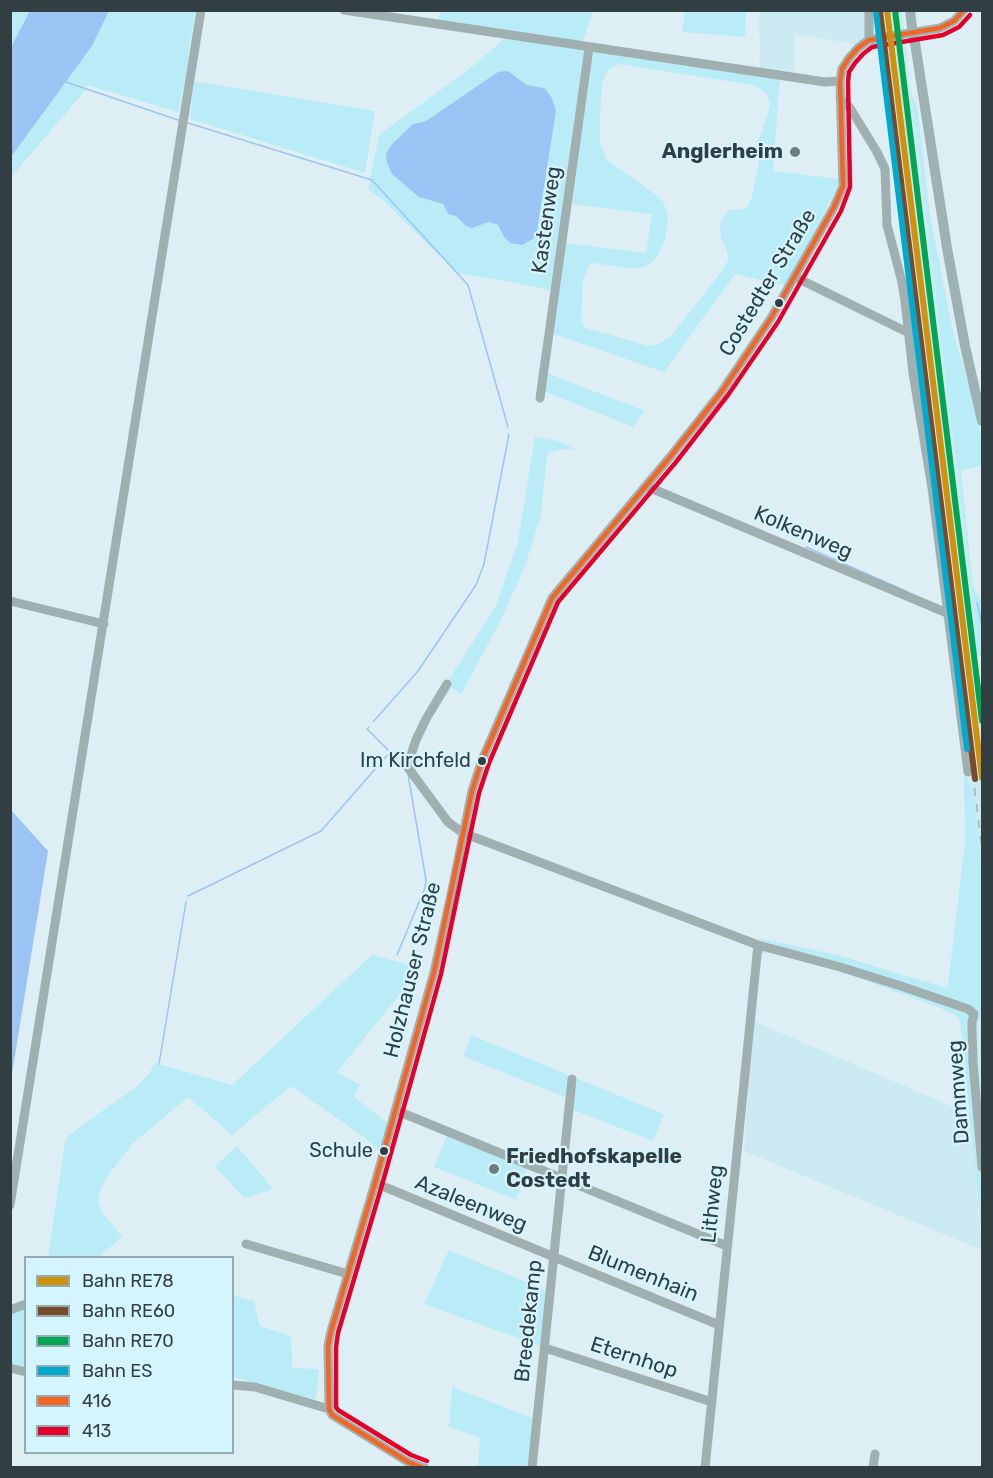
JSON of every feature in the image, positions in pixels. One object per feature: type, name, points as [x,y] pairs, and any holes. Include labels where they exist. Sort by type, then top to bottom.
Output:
[{"type":"main road","points":[[910,10],[947,248],[982,421]]},
{"type":"street","points":[[10,1205],[201,10]]},
{"type":"street","points":[[344,10],[825,82],[840,81]]},
{"type":"street","points":[[869,10],[869,40],[940,28],[954,21],[964,10]]},
{"type":"street","name":"Costedter Straße","points":[[646,486],[722,391],[771,318],[834,207],[843,186],[840,98],[842,69],[858,48],[869,40]]},
{"type":"street","name":"Kastenweg","points":[[540,398],[590,48]]},
{"type":"street","points":[[840,98],[850,108],[878,152],[885,169],[887,225],[902,282],[932,488],[968,772]]},
{"type":"street","points":[[795,277],[909,333]]},
{"type":"street","name":"Kolkenweg","points":[[646,486],[947,613]]},
{"type":"street","name":"Holzhauser Straße","points":[[329,1409],[328,1346],[331,1331],[434,972],[472,791],[537,629],[552,598],[646,486]]},
{"type":"street","points":[[10,601],[104,624]]},
{"type":"street","points":[[447,684],[416,740],[409,769],[448,822],[463,833],[758,945],[840,967],[978,1012]]},
{"type":"street","name":"Lithweg","points":[[705,1467],[758,945]]},
{"type":"street","name":"Dammweg","points":[[978,1012],[972,1022],[982,1167]]},
{"type":"street","name":"Breedekamp","points":[[532,1467],[572,1079]]},
{"type":"street","points":[[395,1110],[727,1246]]},
{"type":"street","name":"Azaleenweg","points":[[375,1183],[554,1257]]},
{"type":"street","points":[[246,1244],[348,1274]]},
{"type":"street","name":"Blumenhain","points":[[554,1257],[719,1325]]},
{"type":"street","name":"Eternhop","points":[[545,1348],[712,1402]]},
{"type":"street","points":[[234,1385],[255,1387],[329,1409],[407,1465],[425,1467]]},
{"type":"street","points":[[873,1467],[875,1454]]},
{"type":"shaded area","points":[[441,10],[593,11],[581,47],[780,77],[773,171],[841,179],[787,286],[735,274],[664,372],[553,334],[559,292],[457,273],[385,202],[368,189],[379,135],[473,66],[506,37],[436,25]],"holes":[[[619,64],[753,85],[766,93],[770,104],[755,150],[760,156],[751,200],[746,209],[729,210],[722,218],[721,239],[729,259],[672,335],[659,344],[649,346],[586,328],[581,321],[583,280],[590,264],[631,269],[644,267],[656,259],[665,240],[667,228],[668,215],[663,201],[606,159],[600,141],[600,118],[602,84],[610,68]],[[516,76],[527,85],[522,245],[510,243],[498,225],[489,222],[472,228],[466,226],[456,216],[448,214],[443,204],[419,197],[387,163],[386,153],[413,124],[426,121]],[[571,204],[652,214],[646,253],[566,243]]]},
{"type":"shaded area","points":[[10,11],[30,11],[11,47]]},
{"type":"shaded area","points":[[109,11],[195,11],[178,112],[87,85],[83,93],[11,177],[11,157],[92,46]]},
{"type":"shaded area","points":[[685,11],[746,11],[745,37],[682,32]]},
{"type":"shaded area","points":[[759,11],[902,11],[968,554],[982,701],[982,874],[878,37],[868,38],[856,44],[795,34],[794,79],[760,74]]},
{"type":"shaded area","points":[[194,81],[375,111],[365,173],[190,119]]},
{"type":"shaded area","points":[[912,96],[917,105],[930,215],[953,332],[982,438],[982,465],[961,471],[973,587],[982,601],[982,655],[977,657],[968,554]]},
{"type":"shaded area","points":[[547,373],[645,411],[633,427],[544,391]]},
{"type":"shaded area","points":[[535,437],[558,441],[576,450],[561,449],[550,452],[547,456],[541,515],[524,569],[499,624],[461,694],[446,684],[496,606],[518,541]]},
{"type":"shaded area","points":[[964,773],[973,788],[982,874],[982,1017],[976,1029],[982,1125],[982,1239],[958,1018],[938,1007],[839,971],[770,953],[763,953],[758,960],[759,938],[845,957],[946,987],[965,843]]},
{"type":"shaded area","points":[[372,955],[421,968],[337,1072],[360,1085],[354,1097],[388,1123],[380,1151],[291,1086],[232,1135],[188,1097],[132,1144],[105,1180],[98,1200],[101,1210],[122,1237],[100,1256],[48,1256],[65,1142],[69,1135],[137,1086],[149,1074],[155,1063],[232,1085]]},
{"type":"shaded area","points":[[982,1017],[982,1125],[976,1029]]},
{"type":"shaded area","points":[[753,1021],[970,1114],[982,1250],[744,1151]]},
{"type":"shaded area","points":[[471,1035],[664,1114],[653,1141],[569,1108],[570,1099],[463,1056]]},
{"type":"shaded area","points":[[449,1131],[528,1165],[516,1200],[434,1167]]},
{"type":"shaded area","points":[[237,1146],[273,1189],[244,1198],[215,1166]]},
{"type":"shaded area","points":[[449,1250],[550,1292],[543,1347],[424,1304]]},
{"type":"shaded area","points":[[234,1296],[254,1301],[260,1326],[291,1336],[292,1368],[319,1369],[316,1400],[236,1378],[234,1375]]},
{"type":"shaded area","points":[[24,1302],[24,1374],[11,1369],[11,1308]]},
{"type":"shaded area","points":[[452,1387],[540,1421],[535,1467],[478,1467],[480,1438],[449,1427]]},
{"type":"water","points":[[30,11],[109,11],[92,46],[11,157],[11,47]]},
{"type":"water","points":[[508,71],[527,85],[544,88],[552,98],[556,111],[536,237],[522,245],[510,243],[498,225],[489,222],[472,228],[466,226],[456,216],[448,214],[443,204],[419,197],[392,174],[386,153],[413,124],[426,121],[498,72]]},
{"type":"water","points":[[11,810],[48,851],[11,1080]]},
{"type":"waterway","points":[[66,82],[181,121]]},
{"type":"waterway","points":[[188,123],[372,180],[468,285],[508,427]]},
{"type":"waterway","points":[[373,722],[418,671],[476,585],[484,564],[509,434]]},
{"type":"waterway","points":[[806,547],[908,592]]},
{"type":"waterway","points":[[977,602],[982,626]]},
{"type":"waterway","points":[[188,896],[321,831],[390,752],[367,729],[369,727]]},
{"type":"waterway","points":[[391,753],[405,770]]},
{"type":"waterway","points":[[397,955],[425,888],[426,880],[408,774]]},
{"type":"waterway","points":[[159,1064],[186,902]]},
{"type":"railway","points":[[879,10],[982,849]]},
{"type":"rail line","name":"RE78","points":[[887,10],[982,778]]},
{"type":"rail line","name":"RE70","points":[[895,10],[982,721]]},
{"type":"rail line","name":"RE60","points":[[880,11],[975,779]]},
{"type":"rail line","name":"ES","points":[[876,12],[967,749]]},
{"type":"transit line","name":"416","points":[[424,1468],[408,1462],[332,1415],[329,1409],[328,1346],[434,972],[472,791],[482,760],[552,598],[722,391],[771,318],[834,207],[843,186],[840,81],[842,69],[849,58],[869,40],[940,28],[954,21],[964,10]]},
{"type":"transit line","name":"413","points":[[427,1461],[411,1455],[338,1410],[336,1407],[336,1347],[338,1333],[441,974],[479,793],[489,763],[558,602],[676,462],[728,395],[778,322],[841,211],[850,187],[849,72],[863,54],[872,47],[943,35],[959,27],[970,15]]},
{"type":"place","name":"Anglerheim","points":[[795,152]]},
{"type":"place","name":"Im Kirchfeld","points":[[482,761]]},
{"type":"place","name":"Schule","points":[[384,1151]]},
{"type":"place","name":"Friedhofskapelle Costedt","points":[[494,1169]]}]
